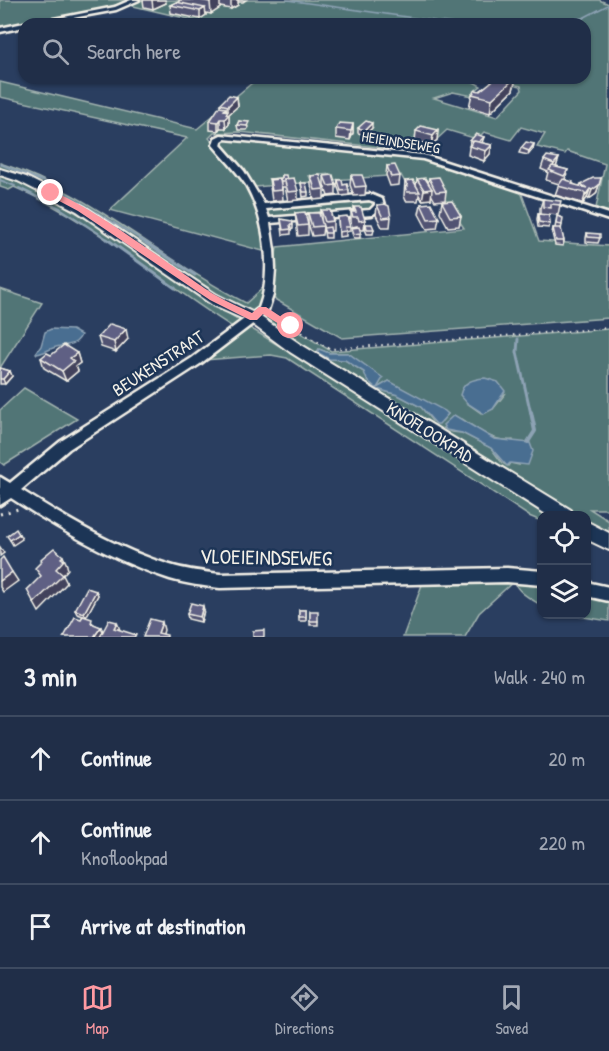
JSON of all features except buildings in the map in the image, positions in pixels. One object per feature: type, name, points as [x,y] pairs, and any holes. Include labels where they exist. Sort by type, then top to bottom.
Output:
[{"type":"main road","name":"KNOFLOOKPAD","points":[[0,172],[21,179],[81,209],[213,298],[254,317],[296,348],[557,511]]},
{"type":"main road","points":[[591,532],[609,542]]},
{"type":"street","points":[[63,18],[116,8],[136,0]]},
{"type":"street","points":[[0,30],[18,26]]},
{"type":"street","name":"HEIEINDSEWEG","points":[[263,207],[236,164],[218,145],[218,140],[224,136],[424,157],[609,217]]},
{"type":"street","points":[[254,317],[270,279],[267,221],[263,207],[370,198],[379,201],[380,206],[372,212],[267,221]]},
{"type":"street","name":"BEUKENSTRAAT","points":[[3,491],[65,445],[196,361],[254,317]]},
{"type":"street","name":"VLOEIEINDSEWEG","points":[[3,491],[32,503],[126,554],[162,570],[187,576],[220,580],[507,575],[537,578]]},
{"type":"street","points":[[591,589],[609,594]]},
{"type":"path","points":[[254,317],[330,349],[609,328]]},
{"type":"path","points":[[0,514],[32,503]]},
{"type":"green space","points":[[0,0],[128,0],[111,7],[53,18],[18,18],[18,25],[0,28]]},
{"type":"green space","points":[[139,0],[599,0],[609,4],[609,212],[596,208],[605,164],[567,151],[565,154],[537,147],[545,134],[521,127],[511,140],[484,132],[477,139],[447,130],[434,142],[420,137],[404,150],[239,132],[214,133],[209,138],[239,176],[253,203],[258,218],[263,251],[110,210],[187,138],[0,97],[0,82],[197,129],[251,84],[477,84],[481,86],[473,92],[473,96],[453,92],[434,98],[497,117],[522,90],[521,86],[512,84],[591,84],[591,18],[184,18],[129,5]]},
{"type":"green space","points":[[224,138],[424,157],[520,189],[539,241],[609,246],[609,318],[342,338],[271,297],[277,247],[464,228],[443,197],[408,188],[401,175],[333,180],[331,174],[309,176],[312,182],[255,187],[222,143]]},
{"type":"green space","points":[[0,163],[65,191],[215,286],[246,303],[264,287],[260,306],[251,314],[84,208],[45,186],[0,168]]},
{"type":"green space","points":[[0,175],[35,189],[103,228],[151,264],[242,322],[234,328],[71,217],[14,187],[9,190],[0,187]]},
{"type":"green space","points":[[371,202],[376,210],[269,219],[265,210]]},
{"type":"green space","points":[[0,289],[42,303],[0,368]]},
{"type":"green space","points":[[270,315],[331,351],[609,329],[609,509],[590,509],[609,521],[609,535],[591,524],[591,511],[571,511],[259,318]],"holes":[[[318,349],[329,353],[348,353],[382,378],[377,388],[389,381],[448,414],[442,421],[432,421],[421,407],[398,395],[377,389],[364,372],[345,360],[333,359]],[[505,394],[493,409],[481,413],[467,403]],[[462,419],[492,437],[513,440],[519,465],[510,463],[508,466],[502,463],[491,448],[462,433],[451,432],[443,428]]]},
{"type":"green space","points":[[247,326],[548,511],[537,511],[537,519],[529,516],[287,358],[271,355],[203,360]]},
{"type":"green space","points":[[24,388],[77,419],[4,465],[0,462],[0,410]]},
{"type":"green space","points":[[514,581],[479,613],[465,637],[403,637],[423,582]]},
{"type":"green space","points":[[514,581],[537,583],[537,603],[529,598]]},
{"type":"green space","points":[[591,593],[609,598],[609,621],[591,618]]},
{"type":"water","points":[[51,329],[72,330],[81,335],[76,342],[37,354],[45,332]]},
{"type":"water","points":[[319,349],[329,353],[348,353],[383,378],[377,388],[389,381],[448,414],[439,424],[436,424],[421,407],[398,395],[377,389],[367,380],[364,372],[345,360],[329,359],[317,352]]},
{"type":"water","points":[[485,378],[498,382],[505,391],[493,409],[484,414],[467,403],[460,395],[463,387],[469,382]]},
{"type":"water","points":[[454,415],[494,439],[530,443],[533,451],[528,465],[510,463],[507,466],[491,448],[462,433],[446,430],[443,425]]},
{"type":"waterway","points":[[287,0],[414,18]]},
{"type":"waterway","points":[[583,18],[608,5]]},
{"type":"waterway","points":[[0,164],[52,185],[142,240]]},
{"type":"waterway","points":[[0,180],[15,186]]},
{"type":"waterway","points":[[19,188],[60,208],[109,240]]},
{"type":"waterway","points":[[107,239],[175,288]]},
{"type":"waterway","points":[[140,239],[195,275]]},
{"type":"waterway","points":[[518,339],[517,352],[531,414]]},
{"type":"waterway","points":[[528,442],[535,431],[531,412]]},
{"type":"route","points":[[51,193],[81,209],[213,298],[253,318],[263,310],[291,326]]}]
